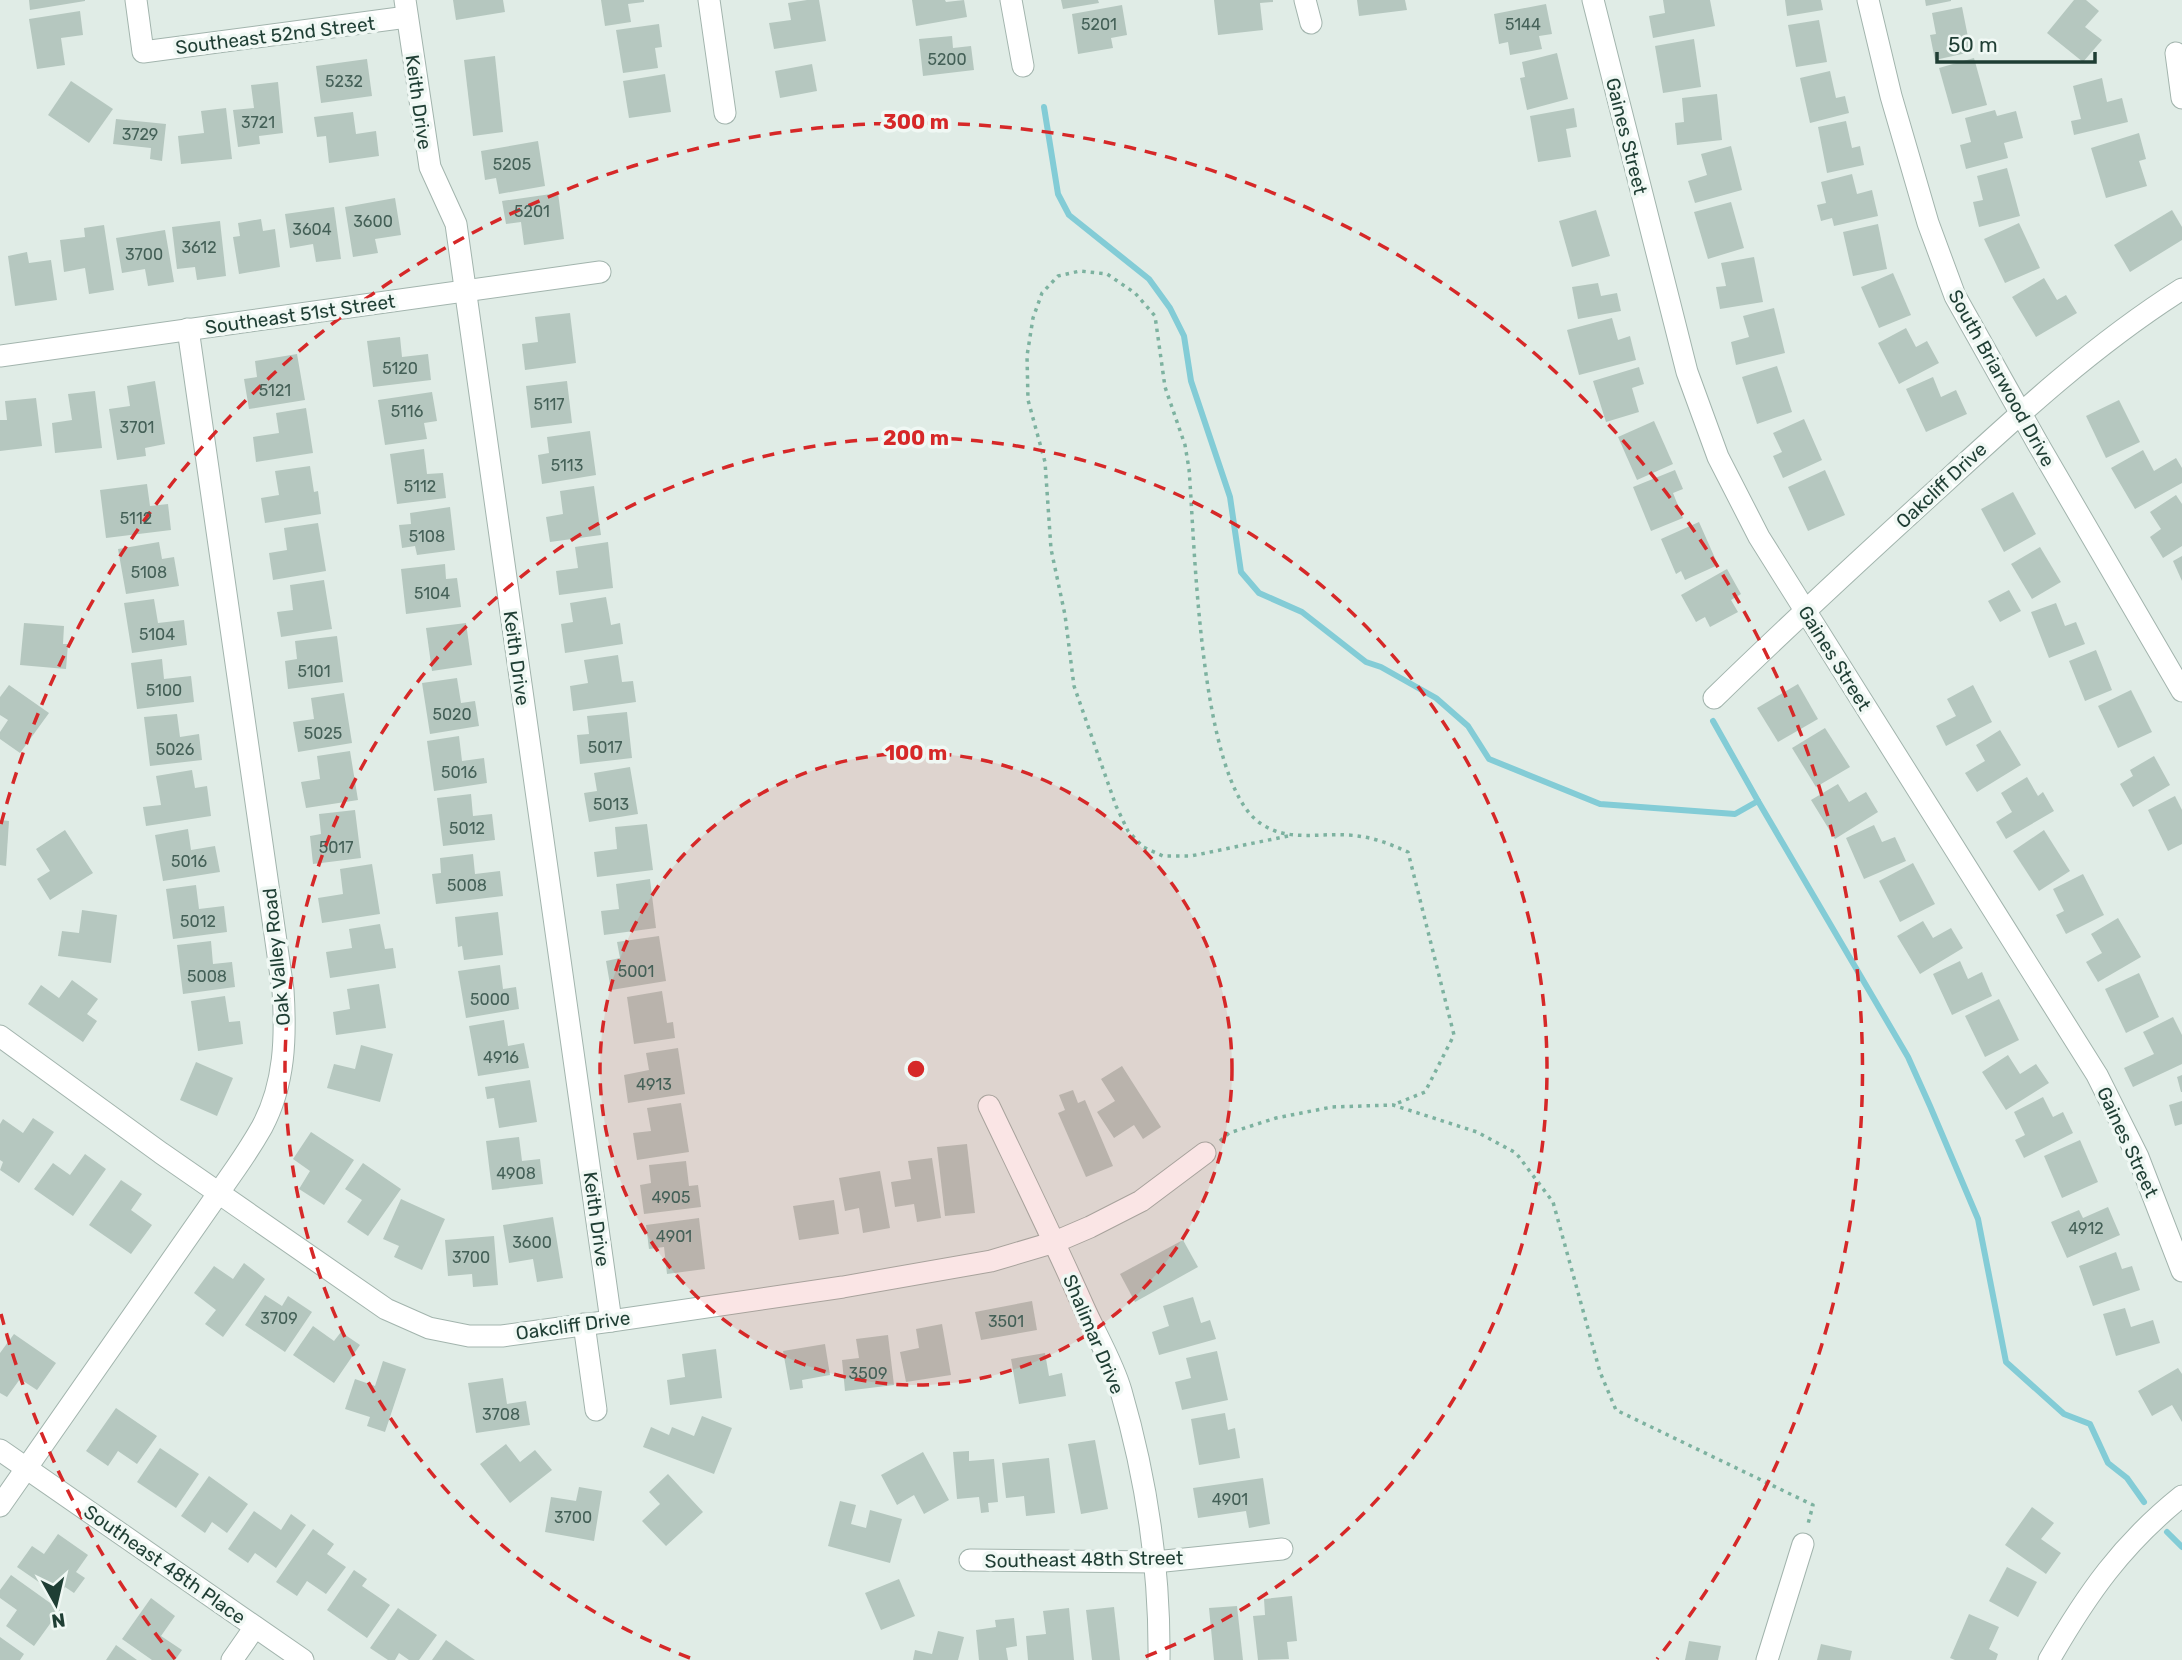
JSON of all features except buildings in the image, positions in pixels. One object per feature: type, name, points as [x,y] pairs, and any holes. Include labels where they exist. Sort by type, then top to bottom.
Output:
[{"type":"street","name":"Southeast 52nd Street","points":[[136,0],[143,52],[406,9]]},
{"type":"street","points":[[709,0],[726,113]]},
{"type":"street","points":[[1011,0],[1023,66]]},
{"type":"street","points":[[1306,0],[1311,23]]},
{"type":"street","name":"Gaines Street","points":[[1593,0],[1687,372],[1718,457],[1759,537],[2097,1075],[2138,1157],[2182,1271]]},
{"type":"street","name":"South Briarwood Drive","points":[[1868,0],[1891,96],[1928,223],[1955,296],[2182,691]]},
{"type":"street","name":"Keith Drive","points":[[406,9],[426,153],[456,224],[611,1321]]},
{"type":"street","points":[[2176,53],[2182,98]]},
{"type":"street","name":"Southeast 51st Street","points":[[0,356],[600,272]]},
{"type":"street","name":"Oakcliff Drive","points":[[1714,698],[1805,610],[2020,413],[2097,350],[2182,289]]},
{"type":"street","name":"Oak Valley Road","points":[[0,1506],[220,1191],[262,1126],[273,1102],[282,1065],[285,1016],[283,989],[188,329]]},
{"type":"street","name":"Oakcliff Drive","points":[[0,1036],[161,1153],[220,1191],[386,1309],[429,1328],[469,1336],[502,1336],[611,1321],[843,1287],[977,1264],[1055,1242],[1090,1227],[1141,1200],[1205,1153]]},
{"type":"street","name":"Shalimar Drive","points":[[989,1106],[1055,1242],[1121,1389],[1140,1473],[1155,1562],[1159,1660]]},
{"type":"street","points":[[584,1324],[596,1410]]},
{"type":"street","points":[[0,1450],[27,1468]]},
{"type":"street","name":"Southeast 48th Place","points":[[27,1468],[303,1660]]},
{"type":"street","points":[[2049,1660],[2075,1615],[2113,1561],[2137,1535],[2182,1496]]},
{"type":"street","points":[[1767,1660],[1803,1544]]},
{"type":"street","name":"Southeast 48th Street","points":[[970,1560],[1155,1562],[1282,1549]]},
{"type":"street","points":[[232,1660],[255,1627]]},
{"type":"path","points":[[1288,836],[1259,823],[1237,795],[1225,763],[1213,716],[1201,640],[1189,470],[1185,445],[1165,387],[1155,316],[1135,293],[1107,274],[1080,271],[1058,276],[1042,293],[1033,318],[1027,356],[1028,400],[1045,461],[1051,549],[1065,615],[1074,686],[1116,806],[1128,831],[1143,847],[1163,856],[1191,856],[1288,836],[1348,835],[1377,838],[1408,852],[1454,1035],[1425,1092],[1393,1105]]},
{"type":"path","points":[[1205,1153],[1229,1133],[1276,1118],[1332,1107],[1393,1105],[1477,1132],[1516,1153],[1553,1202],[1600,1372],[1616,1409],[1813,1505],[1803,1544]]},
{"type":"waterway","points":[[1044,107],[1058,194],[1069,215],[1149,279],[1170,308],[1184,336],[1191,381],[1230,497],[1241,572],[1259,593],[1302,612],[1366,662],[1381,667],[1436,698],[1468,726],[1489,759],[1600,804],[1735,814],[1758,801],[1908,1057],[1930,1106],[1978,1219],[2006,1362],[2064,1414],[2090,1424],[2108,1463],[2127,1478],[2144,1502]]},
{"type":"waterway","points":[[1713,721],[1758,801]]},
{"type":"waterway","points":[[2167,1532],[2182,1547]]}]
